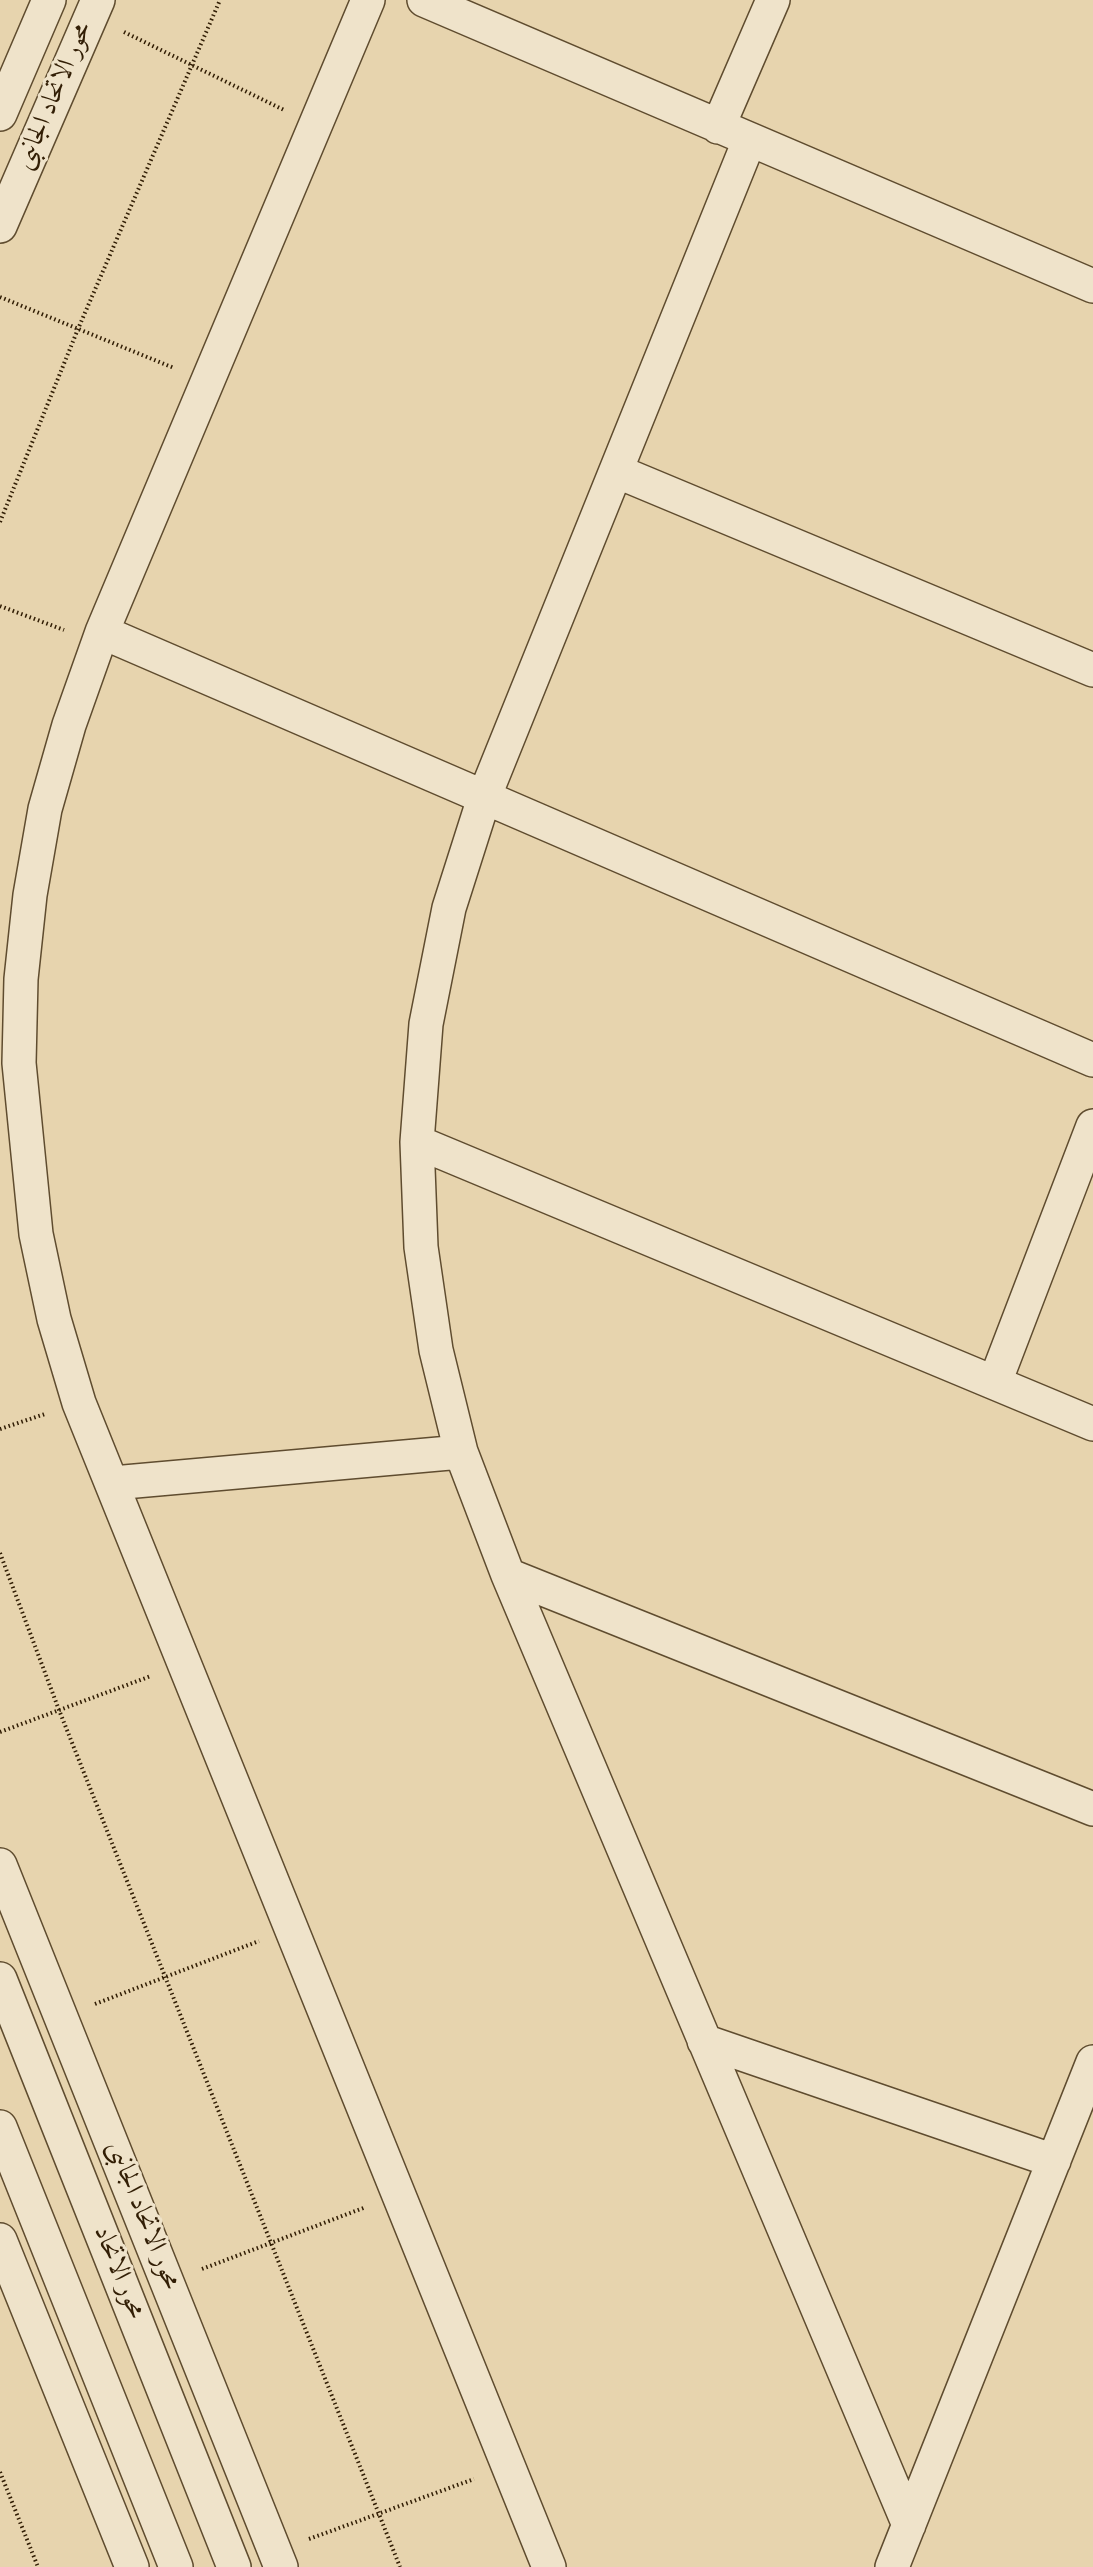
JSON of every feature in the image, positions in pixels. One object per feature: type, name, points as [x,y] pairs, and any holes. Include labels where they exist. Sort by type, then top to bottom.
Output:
[{"type":"street","points":[[0,114],[49,0]]},
{"type":"street","points":[[368,0],[101,638],[69,725],[45,809],[30,895],[21,979],[19,1063],[36,1234],[54,1319],[79,1403],[549,2567]]},
{"type":"street","points":[[424,0],[749,141],[1093,286]]},
{"type":"street","points":[[718,127],[773,0]]},
{"type":"street","name":"محور الاتحاد الجانبى","points":[[0,226],[94,8]]},
{"type":"street","points":[[749,141],[484,795],[448,909],[426,1024],[417,1142],[421,1247],[436,1350],[461,1452],[508,1575],[909,2525]]},
{"type":"street","points":[[616,471],[1093,670]]},
{"type":"street","points":[[101,638],[484,795],[1093,1059]]},
{"type":"street","points":[[995,1383],[1093,1126]]},
{"type":"street","points":[[417,1142],[1093,1424]]},
{"type":"street","points":[[113,1483],[461,1452]]},
{"type":"street","points":[[508,1575],[1093,1809]]},
{"type":"street","name":"محور الاتحاد الجانبى","points":[[0,1865],[278,2559]]},
{"type":"street","name":"محور الاتحاد","points":[[0,1979],[234,2567]]},
{"type":"street","points":[[704,2041],[1054,2161]]},
{"type":"street","points":[[892,2567],[1093,2062]]},
{"type":"street","points":[[0,2127],[176,2567]]},
{"type":"street","points":[[0,2240],[132,2567]]},
{"type":"path","points":[[0,522],[78,329],[220,0]]},
{"type":"path","points":[[94,8],[192,65],[316,125]]},
{"type":"path","points":[[0,297],[208,381]]},
{"type":"path","points":[[0,606],[101,638]]},
{"type":"path","points":[[0,1429],[79,1403]]},
{"type":"path","points":[[0,1553],[59,1710],[400,2567]]},
{"type":"path","points":[[0,1732],[184,1664]]},
{"type":"path","points":[[61,2017],[291,1929]]},
{"type":"path","points":[[167,2283],[398,2195]]},
{"type":"path","points":[[278,2559],[379,2513],[508,2466]]},
{"type":"path","points":[[0,2472],[38,2567]]}]
